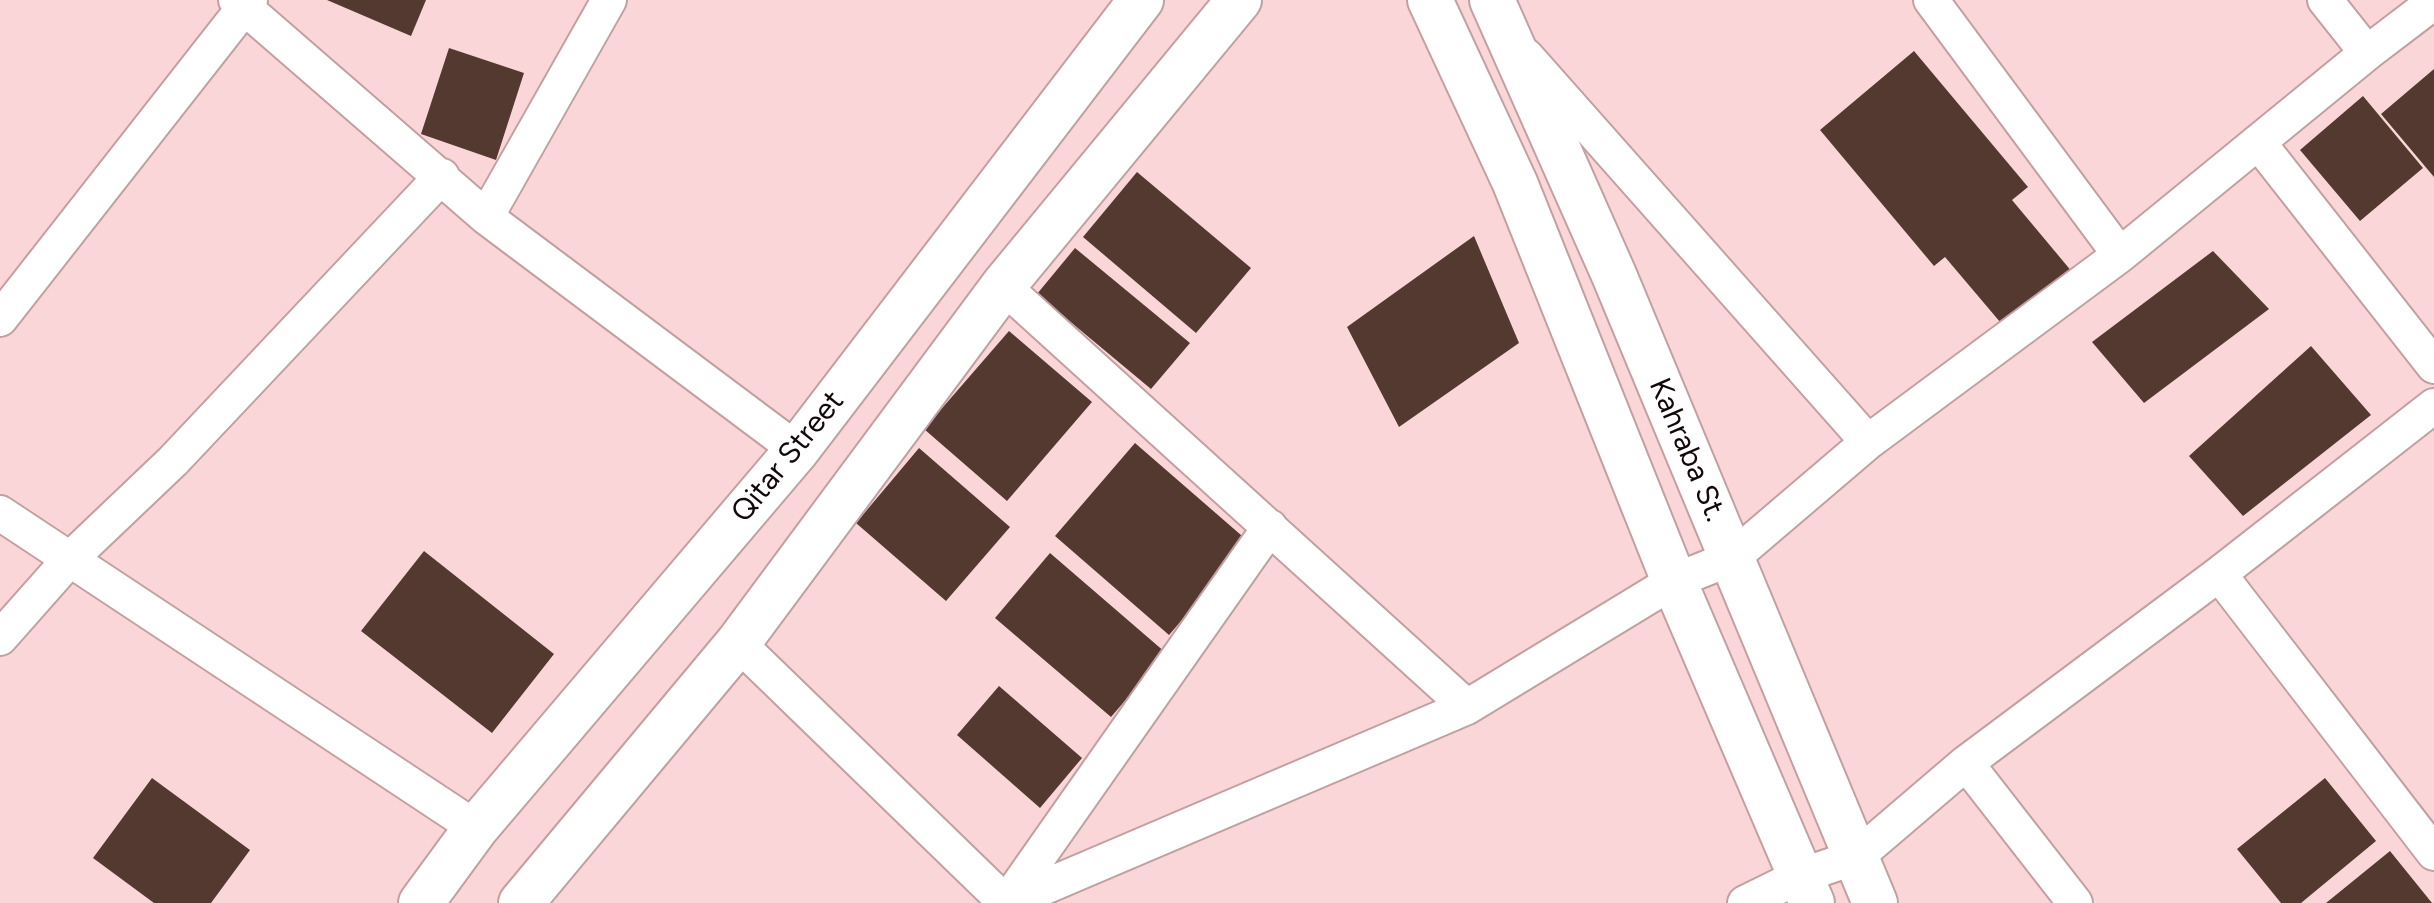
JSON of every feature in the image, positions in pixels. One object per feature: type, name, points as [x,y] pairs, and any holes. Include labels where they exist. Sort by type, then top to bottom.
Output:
[{"type":"main road","name":"Qitar Street","points":[[421,903],[476,828],[797,450],[1141,0]]},
{"type":"main road","points":[[521,903],[738,643],[1003,286],[1239,0]]},
{"type":"main road","name":"Kahraba St.","points":[[1430,0],[1515,183],[1674,581],[1806,890]]},
{"type":"main road","name":"Kahraba St.","points":[[1501,18],[1614,275],[1875,903]]},
{"type":"street","points":[[486,217],[609,0]]},
{"type":"street","points":[[1931,0],[2120,255]]},
{"type":"street","points":[[2325,0],[2367,53]]},
{"type":"street","points":[[6,296],[243,2],[486,217],[797,450]]},
{"type":"street","points":[[1006,903],[1467,707],[1674,581],[1732,558],[1868,442],[2120,255],[2434,2]]},
{"type":"street","points":[[1501,18],[1868,442]]},
{"type":"street","points":[[2258,142],[2434,366]]},
{"type":"street","points":[[0,638],[69,560],[173,461],[442,176]]},
{"type":"street","points":[[1003,286],[1467,707]]},
{"type":"street","points":[[1745,903],[1806,890],[1856,857],[1966,763],[2219,574],[2434,406]]},
{"type":"street","points":[[0,513],[476,828]]},
{"type":"street","points":[[1006,903],[1270,527]]},
{"type":"street","points":[[2219,574],[2427,831]]},
{"type":"street","points":[[738,643],[1006,903]]},
{"type":"street","points":[[1966,763],[2075,903]]},
{"type":"building","points":[[327,0],[426,0],[411,36]]},
{"type":"building","points":[[449,48],[524,73],[496,160],[421,134]]},
{"type":"building","points":[[1914,51],[2028,187],[2012,200],[2073,273],[2006,329],[1945,257],[1934,266],[1820,130]]},
{"type":"building","points":[[2434,69],[2434,177],[2381,114]]},
{"type":"building","points":[[2363,96],[2423,168],[2360,221],[2300,150]]},
{"type":"building","points":[[1137,172],[1251,268],[1196,333],[1083,237]]},
{"type":"building","points":[[1474,236],[1519,343],[1399,427],[1347,327]]},
{"type":"building","points":[[1075,248],[1190,343],[1151,389],[1037,294]]},
{"type":"building","points":[[2213,251],[2269,309],[2144,403],[2092,342]]},
{"type":"building","points":[[1009,331],[1092,402],[1007,501],[924,429]]},
{"type":"building","points":[[2311,346],[2371,415],[2243,516],[2189,456]]},
{"type":"building","points":[[1135,443],[1249,542],[1169,635],[1055,536]]},
{"type":"building","points":[[919,448],[1010,527],[946,601],[856,523]]},
{"type":"building","points":[[424,551],[554,654],[492,733],[361,631]]},
{"type":"building","points":[[1050,553],[1166,653],[1111,717],[995,618]]},
{"type":"building","points":[[999,686],[1082,758],[1040,808],[957,735]]},
{"type":"building","points":[[152,778],[250,850],[211,903],[154,903],[93,858]]},
{"type":"building","points":[[2325,778],[2376,841],[2301,903],[2281,903],[2237,849]]},
{"type":"building","points":[[2390,851],[2432,903],[2326,903]]}]
